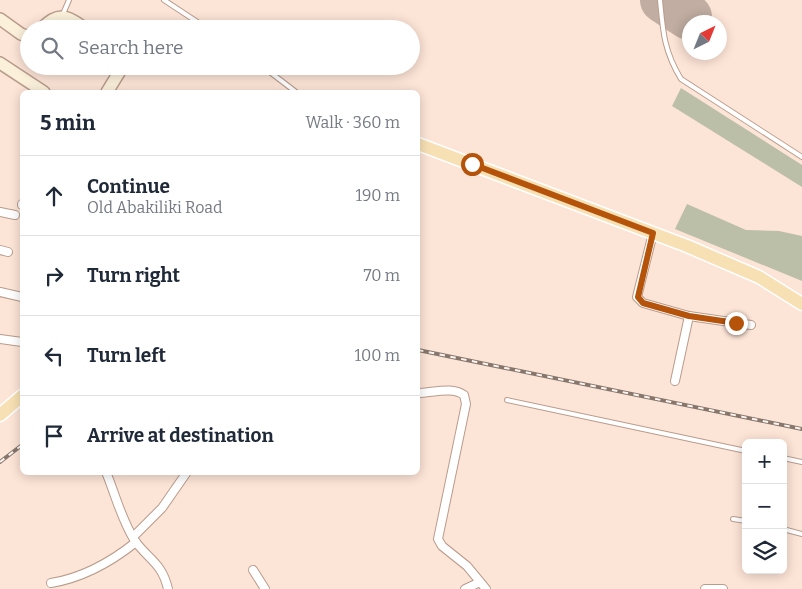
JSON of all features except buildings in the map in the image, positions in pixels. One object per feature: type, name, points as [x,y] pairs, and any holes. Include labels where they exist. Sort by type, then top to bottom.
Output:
[{"type":"main road","points":[[420,145],[653,233],[758,277],[802,304]]},
{"type":"main road","points":[[0,415],[20,398]]},
{"type":"street","points":[[51,20],[62,16],[73,20]]},
{"type":"street","points":[[0,19],[20,33]]},
{"type":"street","points":[[0,63],[41,90]]},
{"type":"street","points":[[108,90],[117,75]]},
{"type":"street","points":[[0,212],[15,215]]},
{"type":"street","points":[[653,233],[638,297],[643,303],[689,316],[751,325]]},
{"type":"street","points":[[0,292],[20,297]]},
{"type":"street","points":[[676,381],[689,316]]},
{"type":"street","points":[[0,339],[20,342]]},
{"type":"street","points":[[420,393],[460,392],[466,400],[438,539],[442,546],[467,566],[486,589]]},
{"type":"street","points":[[107,475],[120,513],[135,540],[165,575],[168,589]]},
{"type":"street","points":[[51,583],[64,581],[96,569],[118,555],[135,540],[162,508],[185,475]]},
{"type":"street","points":[[253,570],[265,589]]},
{"type":"street","points":[[465,589],[480,582]]},
{"type":"street","points":[[705,589],[723,589]]},
{"type":"lane","points":[[62,16],[69,0]]},
{"type":"lane","points":[[164,0],[194,20]]},
{"type":"lane","points":[[660,0],[663,36],[670,61],[681,79],[802,157]]},
{"type":"lane","points":[[274,75],[293,90]]},
{"type":"lane","points":[[506,400],[742,450]]},
{"type":"lane","points":[[787,459],[802,462]]},
{"type":"lane","points":[[733,519],[742,521]]},
{"type":"lane","points":[[787,531],[802,534]]},
{"type":"green space","points":[[681,88],[802,165],[802,187],[672,106]]},
{"type":"green space","points":[[687,204],[746,230],[779,231],[802,236],[802,281],[675,229]]},
{"type":"runway","points":[[663,0],[686,15]]},
{"type":"railway","points":[[420,350],[802,429]]},
{"type":"railway","points":[[0,462],[20,447]]},
{"type":"route","points":[[472,164],[653,233],[638,297],[640,300],[643,303],[689,316],[736,323]]}]
